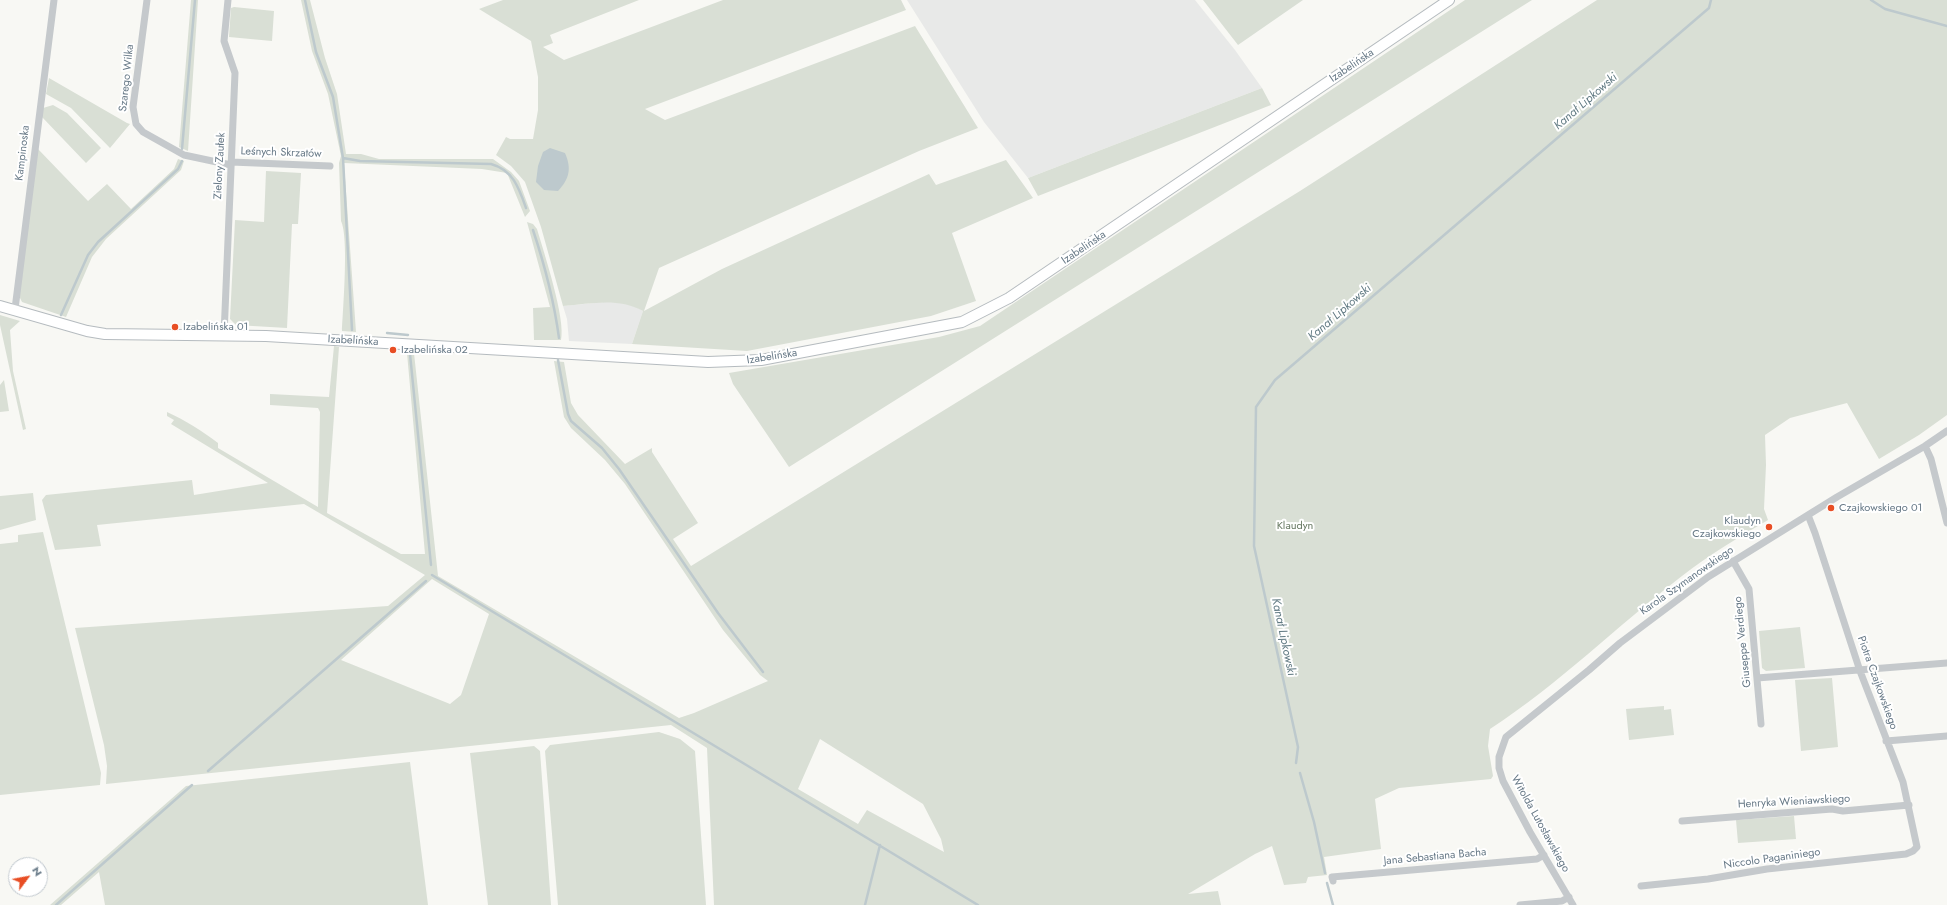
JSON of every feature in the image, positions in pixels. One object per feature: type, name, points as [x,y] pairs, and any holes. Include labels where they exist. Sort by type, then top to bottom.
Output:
[{"type":"street","name":"Kampinoska","points":[[14,309],[54,0]]},
{"type":"street","name":"Szarego Wilka","points":[[146,0],[133,107],[136,124],[143,132],[184,155],[231,163]]},
{"type":"street","name":"Zielony Zaułek","points":[[224,335],[235,73],[224,41],[228,0]]},
{"type":"street","name":"Izabelińska","points":[[0,306],[94,333],[224,335],[732,362],[761,360],[962,322],[1009,298],[1449,0]]},
{"type":"street","name":"Leśnych Skrzatów","points":[[231,163],[330,166]]},
{"type":"street","name":"Karola Szymanowskiego","points":[[1513,730],[1657,614],[1708,577],[1808,515],[1925,446],[1947,431]]},
{"type":"street","points":[[1925,446],[1931,459],[1947,523]]},
{"type":"street","name":"Piotra Czajkowskiego","points":[[1808,515],[1815,532],[1860,671],[1886,741],[1899,769],[1909,805],[1917,844],[1913,851],[1906,854]]},
{"type":"street","name":"Giuseppe Verdiego","points":[[1733,561],[1749,588],[1761,724]]},
{"type":"street","points":[[1757,678],[1947,663]]},
{"type":"street","name":"Witolda Lutosławskiego","points":[[1513,730],[1506,737],[1501,750],[1499,764],[1500,773],[1544,856],[1573,905]]},
{"type":"street","points":[[1886,741],[1947,736]]},
{"type":"street","name":"Henryka Wieniawskiego","points":[[1682,821],[1832,809],[1843,811],[1909,805]]},
{"type":"street","name":"Niccolo Paganiniego","points":[[1641,886],[1708,879],[1767,869],[1906,854]]},
{"type":"street","name":"Jana Sebastiana Bacha","points":[[1333,881],[1332,877],[1537,859],[1544,856]]},
{"type":"street","points":[[1520,905],[1562,901],[1569,897]]},
{"type":"shaded area","points":[[907,0],[1195,0],[1235,50],[1262,88],[1028,178],[984,122]]},
{"type":"shaded area","points":[[550,148],[565,153],[569,169],[565,182],[558,191],[544,190],[536,182],[538,166],[543,152]]},
{"type":"shaded area","points":[[615,301],[633,305],[643,311],[632,344],[569,341],[567,319],[563,306]]},
{"type":"green space","points":[[191,0],[198,0],[188,151],[179,147]]},
{"type":"green space","points":[[301,0],[310,0],[325,58],[337,94],[346,154],[361,154],[379,159],[493,159],[511,172],[519,181],[530,211],[525,217],[507,173],[482,169],[344,163],[356,332],[342,331],[345,242],[341,221],[339,163],[341,156],[328,94],[312,51]]},
{"type":"green space","points":[[503,0],[639,0],[550,35],[553,43],[543,47],[564,60],[723,0],[901,0],[906,10],[645,109],[665,120],[915,26],[978,128],[919,151],[659,268],[644,311],[722,269],[929,174],[936,185],[1006,160],[1033,198],[952,233],[976,301],[931,316],[747,351],[632,344],[643,311],[624,304],[604,302],[563,306],[541,227],[525,182],[511,166],[496,155],[506,137],[510,139],[533,139],[538,110],[538,77],[531,41],[479,9]]},
{"type":"green space","points":[[1203,0],[1303,0],[1238,45]]},
{"type":"green space","points":[[1465,0],[1532,0],[789,467],[733,384],[729,373],[939,337],[980,326]]},
{"type":"green space","name":"Klaudyn","points":[[1597,0],[1947,0],[1947,415],[1919,435],[1879,459],[1847,403],[1790,418],[1765,435],[1766,465],[1764,509],[1768,520],[1724,546],[1692,568],[1564,674],[1515,712],[1490,729],[1488,746],[1493,776],[1491,779],[1399,788],[1375,799],[1381,849],[1324,857],[1327,875],[1308,877],[1306,883],[1284,885],[1272,846],[1255,854],[1188,894],[1218,891],[1221,905],[714,905],[707,748],[671,725],[106,784],[107,766],[104,745],[75,628],[388,606],[425,575],[304,504],[97,525],[101,546],[55,550],[42,500],[46,495],[192,480],[194,495],[268,483],[171,424],[174,420],[167,416],[167,412],[200,430],[218,443],[218,448],[318,507],[320,412],[318,408],[270,405],[270,394],[329,397],[334,346],[339,347],[327,513],[401,554],[425,554],[407,353],[414,353],[438,576],[679,718],[768,681],[760,675],[723,630],[625,484],[605,460],[571,428],[564,417],[554,361],[564,362],[571,403],[578,415],[625,464],[652,448],[652,452],[698,523],[673,539],[691,566],[1300,191]],"holes":[[[432,579],[489,614],[461,695],[450,704],[341,660]],[[820,739],[923,804],[941,839],[944,852],[867,810],[858,824],[798,789]]]},
{"type":"green space","points":[[234,7],[274,11],[272,41],[229,37],[231,8]]},
{"type":"green space","points":[[49,78],[130,124],[110,148],[71,108],[46,94]]},
{"type":"green space","points":[[1262,88],[1271,105],[1038,196],[1028,178]]},
{"type":"green space","points":[[53,105],[67,113],[101,148],[86,163],[42,117],[43,108]]},
{"type":"green space","points":[[38,149],[88,201],[107,184],[131,209],[174,169],[178,159],[184,161],[181,170],[106,239],[92,257],[66,317],[22,302],[19,296]]},
{"type":"green space","points":[[266,171],[301,173],[298,224],[292,224],[287,328],[236,325],[230,319],[235,220],[264,222]]},
{"type":"green space","points":[[527,222],[533,224],[537,229],[549,269],[560,317],[562,330],[561,340],[534,340],[533,308],[550,307]]},
{"type":"green space","points":[[0,315],[20,321],[10,330],[13,371],[26,429],[23,430],[0,325]]},
{"type":"green space","points":[[4,380],[9,411],[0,412],[0,385]]},
{"type":"green space","points":[[33,493],[36,520],[0,530],[0,496]]},
{"type":"green space","points":[[43,532],[101,773],[100,785],[0,795],[0,544],[18,542],[18,535]]},
{"type":"green space","points":[[1800,627],[1805,668],[1766,671],[1762,668],[1759,631]]},
{"type":"green space","points":[[1832,678],[1838,747],[1801,751],[1795,680]]},
{"type":"green space","points":[[1664,706],[1664,710],[1671,709],[1674,735],[1629,740],[1626,709]]},
{"type":"green space","points":[[659,732],[680,739],[695,751],[706,905],[558,905],[545,751],[550,745]]},
{"type":"green space","points":[[534,746],[540,751],[551,905],[488,905],[470,753]]},
{"type":"green space","points":[[410,762],[428,905],[105,905],[99,872],[61,905],[50,905],[186,786]]},
{"type":"green space","points":[[1794,816],[1796,839],[1738,843],[1736,820]]},
{"type":"waterway","points":[[182,149],[195,0]]},
{"type":"waterway","points":[[305,0],[316,52],[333,97],[343,158],[352,330]]},
{"type":"waterway","name":"Kanał Lipkowski","points":[[1296,763],[1298,747],[1254,546],[1256,407],[1275,380],[1709,8],[1711,0]]},
{"type":"waterway","points":[[1871,0],[1885,9],[1947,26]]},
{"type":"waterway","points":[[343,158],[360,161],[491,164],[499,167],[510,175],[518,187],[526,208]]},
{"type":"waterway","points":[[61,315],[88,255],[98,242],[178,169],[182,161]]},
{"type":"waterway","points":[[533,230],[549,284],[559,338]]},
{"type":"waterway","points":[[387,333],[408,335]]},
{"type":"waterway","points":[[410,354],[431,565]]},
{"type":"waterway","points":[[558,360],[568,414],[571,421],[602,448],[619,469],[718,613],[763,672]]},
{"type":"waterway","points":[[432,575],[978,905]]},
{"type":"waterway","points":[[208,771],[426,581]]},
{"type":"waterway","name":"Kanał Lipkowski","points":[[1300,773],[1314,822],[1325,873]]},
{"type":"waterway","points":[[56,905],[192,785]]},
{"type":"waterway","points":[[865,905],[880,845]]},
{"type":"waterway","name":"Kanał Lipkowski","points":[[1327,883],[1333,905]]},
{"type":"place","name":"Izabelińska 01","points":[[175,327]]},
{"type":"place","name":"Izabelińska 02","points":[[393,350]]},
{"type":"place","name":"Czajkowskiego 01","points":[[1831,508]]},
{"type":"place","name":"Klaudyn Czajkowskiego","points":[[1769,527]]}]
